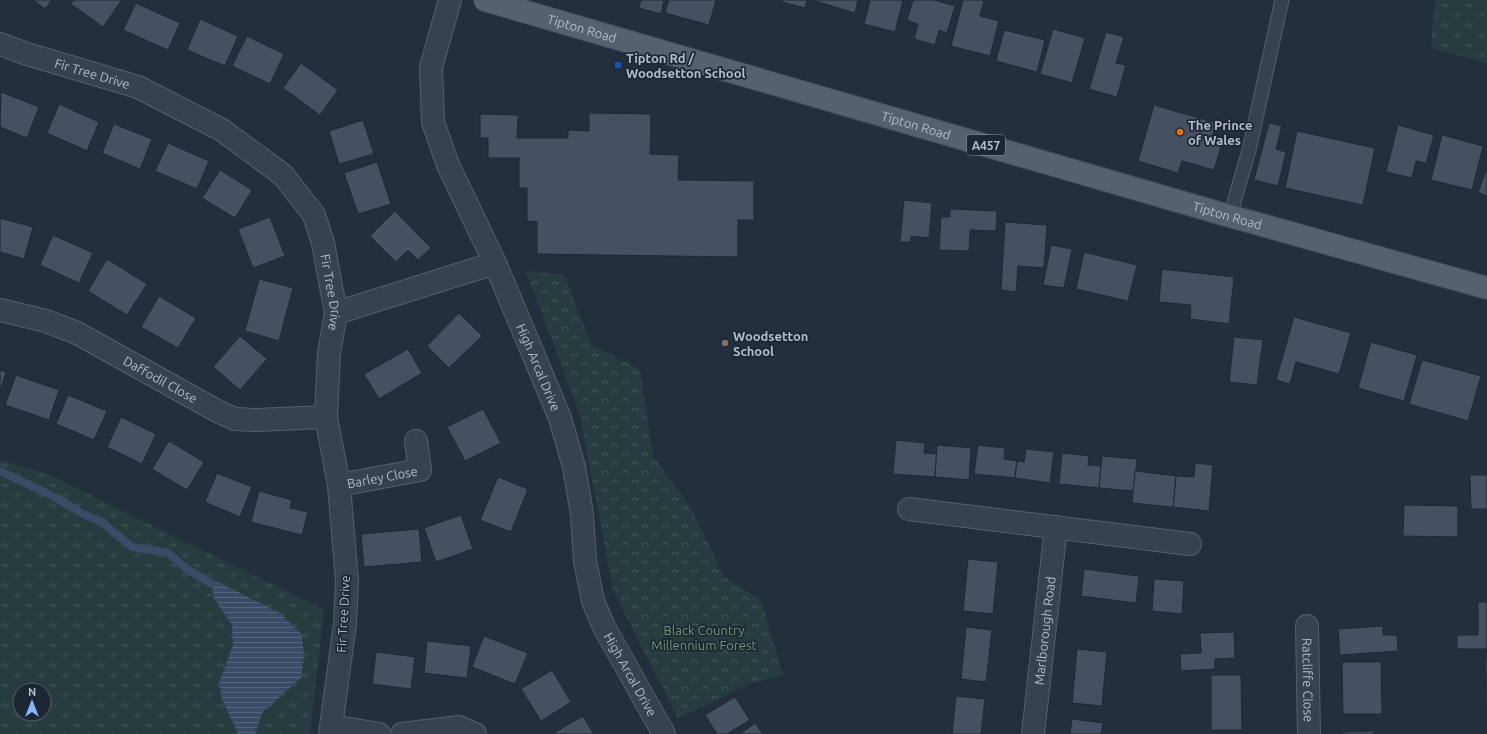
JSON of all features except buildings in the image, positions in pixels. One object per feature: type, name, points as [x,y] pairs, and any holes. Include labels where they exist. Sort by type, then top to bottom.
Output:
[{"type":"main road","name":"Tipton Road","points":[[485,0],[1230,216],[1487,288]]},
{"type":"street","name":"High Arcal Drive","points":[[450,0],[431,67],[433,122],[448,165],[495,263],[560,418],[574,467],[582,514],[585,561],[593,601],[604,627],[664,734]]},
{"type":"street","name":"Fir Tree Drive","points":[[0,44],[27,54],[138,88],[222,130],[284,175],[314,215],[323,243],[336,313],[329,352],[326,417],[339,485],[347,582],[345,624],[331,730]]},
{"type":"street","points":[[336,313],[495,263]]},
{"type":"street","name":"Daffodil Close","points":[[0,310],[46,321],[77,333],[219,412],[235,419],[256,420],[326,417]]},
{"type":"street","name":"Barley Close","points":[[339,485],[420,470],[416,441]]},
{"type":"street","points":[[909,509],[1190,544]]},
{"type":"street","name":"Marlborough Road","points":[[1034,734],[1056,527]]},
{"type":"street","name":"Ratcliffe Close","points":[[1307,626],[1309,734]]},
{"type":"street","points":[[402,734],[459,727],[475,734]]},
{"type":"street","points":[[331,730],[378,734]]},
{"type":"lane","points":[[1230,216],[1249,150],[1282,0]]},
{"type":"green space","points":[[1435,0],[1487,0],[1487,63],[1431,48]]},
{"type":"green space","name":"Black Country Millennium Forest","points":[[526,271],[564,275],[591,344],[640,370],[653,456],[692,510],[724,577],[761,600],[783,675],[752,683],[678,718],[613,591],[580,415]]},
{"type":"green space","points":[[0,460],[48,474],[324,610],[310,734],[0,734]]},
{"type":"water","points":[[218,582],[280,613],[302,635],[304,657],[301,678],[262,713],[255,734],[238,734],[222,699],[219,683],[233,645],[232,625],[214,598],[212,584]]},
{"type":"waterway","points":[[0,471],[55,497],[83,514],[102,522],[132,547],[168,553],[187,569],[212,584]]},
{"type":"place","name":"Tipton Rd / Woodsetton School","points":[[618,65]]},
{"type":"place","name":"The Prince of Wales","points":[[1180,132]]},
{"type":"place","name":"Woodsetton School","points":[[725,343]]}]
